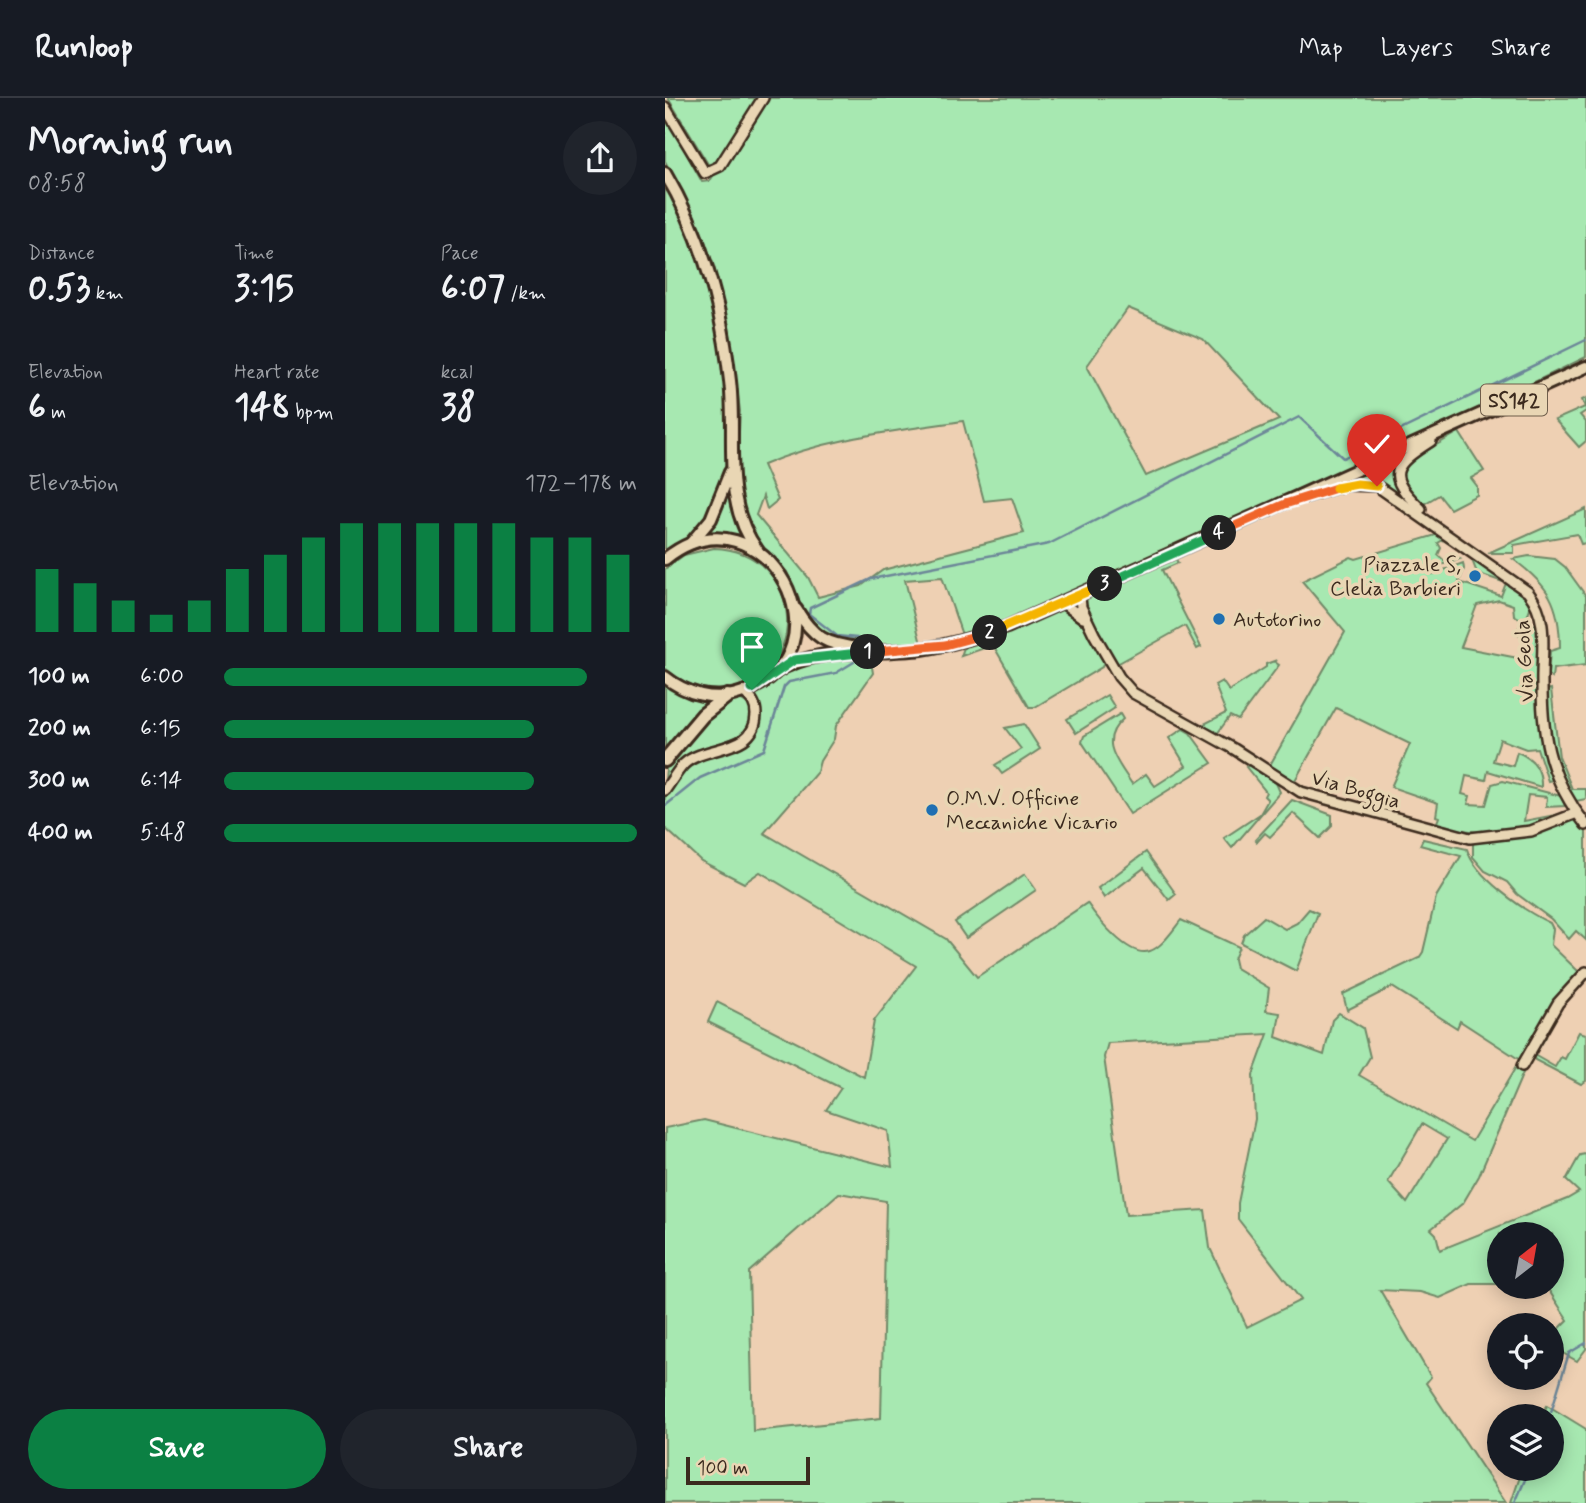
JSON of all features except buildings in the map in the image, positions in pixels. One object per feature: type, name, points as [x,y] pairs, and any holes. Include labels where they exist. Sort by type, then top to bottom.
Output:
[{"type":"highway","points":[[665,760],[703,715],[727,696]]},
{"type":"main road","points":[[665,173],[693,227],[718,305],[731,383],[730,469],[743,532],[783,575],[795,608],[792,643],[774,673],[744,692],[727,696],[692,693],[665,677]]},
{"type":"main road","name":"SS142","points":[[774,673],[794,660],[821,655],[945,645],[977,637],[1080,597],[1586,367]]},
{"type":"main road","points":[[665,559],[690,544],[711,519],[730,469]]},
{"type":"main road","points":[[690,544],[723,540],[758,551]]},
{"type":"main road","name":"SS142","points":[[795,608],[809,631],[820,638],[852,647],[889,651]]},
{"type":"street","points":[[665,107],[705,173],[720,166],[763,98]]},
{"type":"street","name":"Via Geola","points":[[1441,433],[1401,462],[1396,476],[1402,491],[1445,532]]},
{"type":"street","name":"Via Geola","points":[[1285,504],[1344,485],[1368,484],[1387,491],[1519,583],[1537,602],[1544,637],[1542,685],[1550,760],[1557,782],[1586,825]]},
{"type":"street","name":"Via Boggia","points":[[1080,597],[1081,607],[1094,634],[1119,677],[1133,692],[1314,797],[1470,838],[1531,831],[1586,805]]},
{"type":"street","name":"Via Boggia","points":[[1064,604],[1078,612],[1094,634]]},
{"type":"street","points":[[665,790],[684,764],[705,751],[738,744],[750,734],[755,711],[753,700],[744,692]]},
{"type":"street","points":[[1522,1066],[1558,1003],[1586,972]]},
{"type":"green space","points":[[668,98],[1586,98],[1586,357],[1379,457],[1010,621],[962,635],[942,577],[905,580],[921,644],[878,647],[855,645],[824,636],[808,623],[787,572],[752,536],[740,508],[737,473],[740,411],[729,327],[713,264],[700,228],[665,161],[665,115],[702,182],[710,181],[714,174]],"holes":[[[1128,308],[1203,339],[1279,420],[1146,476],[1087,366]],[[963,421],[984,501],[1012,498],[1024,533],[883,570],[861,586],[818,597],[808,577],[756,515],[763,496],[767,509],[778,500],[763,465],[836,442]]]},
{"type":"green space","points":[[665,185],[681,215],[696,253],[709,298],[726,394],[727,440],[723,480],[712,511],[697,530],[665,553]]},
{"type":"green space","points":[[1586,398],[1586,411],[1580,415],[1586,422],[1586,441],[1579,447],[1555,420],[1585,407],[1582,400]]},
{"type":"green space","points":[[1459,432],[1484,471],[1471,478],[1477,486],[1477,495],[1450,509],[1439,495],[1422,505],[1403,487],[1402,472],[1405,463]]},
{"type":"green space","points":[[1402,455],[1393,478],[1403,498],[1378,483],[1342,483]]},
{"type":"green space","points":[[730,493],[743,539],[723,534],[707,535]]},
{"type":"green space","points":[[1586,509],[1586,543],[1581,544],[1577,534],[1514,545],[1514,553],[1488,553]]},
{"type":"green space","points":[[1439,534],[1463,553],[1443,540],[1438,543],[1441,548],[1438,555],[1447,563],[1430,565],[1433,574],[1463,563],[1464,569],[1459,582],[1501,596],[1506,583],[1477,573],[1472,560],[1476,560],[1515,585],[1531,605],[1527,617],[1521,619],[1514,615],[1513,605],[1499,600],[1477,605],[1461,647],[1523,659],[1523,637],[1517,633],[1520,625],[1535,624],[1539,628],[1538,713],[1545,762],[1552,780],[1548,781],[1537,748],[1526,749],[1500,739],[1493,761],[1513,766],[1517,752],[1523,754],[1538,770],[1541,787],[1488,771],[1486,780],[1466,776],[1462,794],[1470,796],[1468,804],[1486,805],[1492,784],[1503,781],[1561,796],[1565,806],[1546,807],[1547,797],[1528,795],[1524,821],[1566,813],[1550,820],[1518,829],[1486,832],[1436,825],[1439,817],[1436,816],[1438,803],[1391,787],[1410,744],[1336,708],[1294,782],[1270,765],[1345,632],[1302,581],[1351,557],[1356,559]]},
{"type":"green space","points":[[714,548],[744,554],[767,570],[781,591],[787,616],[784,640],[773,663],[753,680],[716,690],[692,685],[665,668],[665,569],[684,555]]},
{"type":"green space","points":[[1529,556],[1555,559],[1565,567],[1586,596],[1586,665],[1553,669],[1552,678],[1548,675],[1550,651],[1560,648],[1558,619],[1550,596],[1535,578],[1513,559]]},
{"type":"green space","points":[[1176,559],[1178,563],[1162,570],[1201,647],[1197,649],[1185,626],[1117,664],[1084,610],[1085,598]]},
{"type":"green space","points":[[1062,609],[1079,616],[1104,662],[1102,667],[1035,707],[1029,707],[993,645],[961,656],[965,645]]},
{"type":"green space","points":[[867,657],[871,661],[873,673],[836,726],[834,739],[820,761],[817,772],[764,833],[946,939],[977,977],[1087,903],[1114,936],[1142,952],[1159,946],[1181,920],[1239,947],[1234,959],[1236,968],[1269,988],[1266,1011],[1280,1013],[1276,1037],[1324,1055],[1332,1020],[1339,1013],[1363,1028],[1370,1057],[1359,1075],[1472,1141],[1520,1060],[1460,1021],[1457,1028],[1392,987],[1347,1010],[1343,994],[1419,958],[1423,952],[1436,897],[1461,856],[1420,845],[1423,839],[1467,849],[1479,870],[1501,892],[1550,923],[1553,929],[1551,945],[1580,973],[1528,1061],[1479,1176],[1463,1203],[1431,1229],[1436,1234],[1440,1250],[1487,1231],[1487,1284],[1471,1284],[1440,1298],[1420,1292],[1380,1290],[1431,1377],[1426,1383],[1487,1474],[1487,1481],[1491,1481],[1506,1503],[665,1503],[665,1128],[704,1120],[892,1167],[888,1131],[826,1110],[841,1088],[708,1022],[717,1002],[864,1077],[874,1021],[916,966],[760,872],[744,883],[701,861],[665,828],[665,797],[679,777],[697,760],[744,742],[752,736],[757,728],[756,695],[783,673],[819,660]],"holes":[[[1268,1034],[1253,1075],[1255,1119],[1238,1203],[1238,1219],[1301,1300],[1247,1327],[1210,1248],[1205,1210],[1126,1215],[1104,1057],[1108,1043]],[[1422,1124],[1447,1139],[1407,1203],[1388,1182]],[[839,1193],[886,1201],[881,1418],[753,1431],[749,1272]]]},
{"type":"green space","points":[[1277,660],[1275,662],[1279,665],[1238,720],[1230,716],[1217,734],[1202,725],[1226,713],[1215,685],[1222,681],[1229,691],[1266,667],[1266,664]]},
{"type":"green space","points":[[665,685],[694,698],[714,701],[665,754]]},
{"type":"green space","points":[[1551,689],[1559,757],[1572,789],[1586,789],[1586,799],[1576,801],[1571,798],[1553,760],[1546,690]]},
{"type":"green space","points":[[1107,695],[1115,708],[1076,733],[1067,719]]},
{"type":"green space","points":[[740,699],[751,706],[751,724],[746,734],[702,749],[686,759],[665,787],[667,765],[681,745],[698,726],[718,710]]},
{"type":"green space","points":[[1120,714],[1123,719],[1112,735],[1111,743],[1116,759],[1132,784],[1146,774],[1155,786],[1186,766],[1169,738],[1183,729],[1190,733],[1212,763],[1130,814],[1082,742],[1084,736]]},
{"type":"green space","points":[[1024,724],[1040,749],[1002,774],[995,765],[1021,749],[1005,728]]},
{"type":"green space","points":[[1249,765],[1276,783],[1280,792],[1232,848],[1224,838],[1260,814],[1268,800],[1264,796],[1266,792],[1246,767]]},
{"type":"green space","points":[[1292,800],[1332,815],[1332,826],[1320,838],[1293,813],[1270,837],[1265,833],[1257,842],[1255,840]]},
{"type":"green space","points":[[1576,819],[1586,831],[1586,940],[1576,931],[1569,939],[1551,919],[1517,894],[1507,882],[1485,871],[1473,857],[1473,843],[1526,836]]},
{"type":"green space","points":[[1146,852],[1176,894],[1169,900],[1144,868],[1104,898],[1098,888]]},
{"type":"green space","points":[[1025,874],[1036,890],[966,938],[955,922]]},
{"type":"green space","points":[[1309,909],[1318,913],[1296,971],[1241,943],[1244,935],[1264,917],[1285,929],[1297,923]]},
{"type":"green space","points":[[1579,1032],[1586,1034],[1586,1081],[1581,1084],[1535,1060],[1532,1054],[1543,1035],[1546,1037],[1534,1055],[1555,1067],[1561,1057],[1565,1059]]},
{"type":"green space","points":[[1586,1154],[1586,1349],[1577,1361],[1564,1354],[1564,1324],[1568,1320],[1554,1299],[1565,1298],[1565,1222],[1510,1222],[1579,1192],[1566,1180],[1580,1155]]},
{"type":"green space","points":[[1564,1415],[1586,1429],[1586,1503],[1511,1503],[1519,1481],[1564,1481]]},
{"type":"waterway","points":[[857,638],[837,636],[809,614],[810,608],[871,579],[1049,544],[1299,417],[1343,458],[1586,340]]},
{"type":"waterway","points":[[665,806],[700,778],[764,750],[784,687],[789,682],[836,673],[854,662]]},
{"type":"waterway","points":[[1553,1404],[1569,1353],[1586,1343]]},
{"type":"waterway","points":[[1515,1503],[1524,1481]]},
{"type":"place","name":"Piazzale S, Clelia Barbieri","points":[[1475,576]]},
{"type":"place","name":"Autotorino","points":[[1219,619]]},
{"type":"place","name":"O.M.V. Officine Meccaniche Vicario","points":[[932,810]]},
{"type":"route","points":[[752,689],[794,660],[821,655],[920,649],[986,634],[1080,597],[1285,504],[1344,485],[1377,486]]}]
